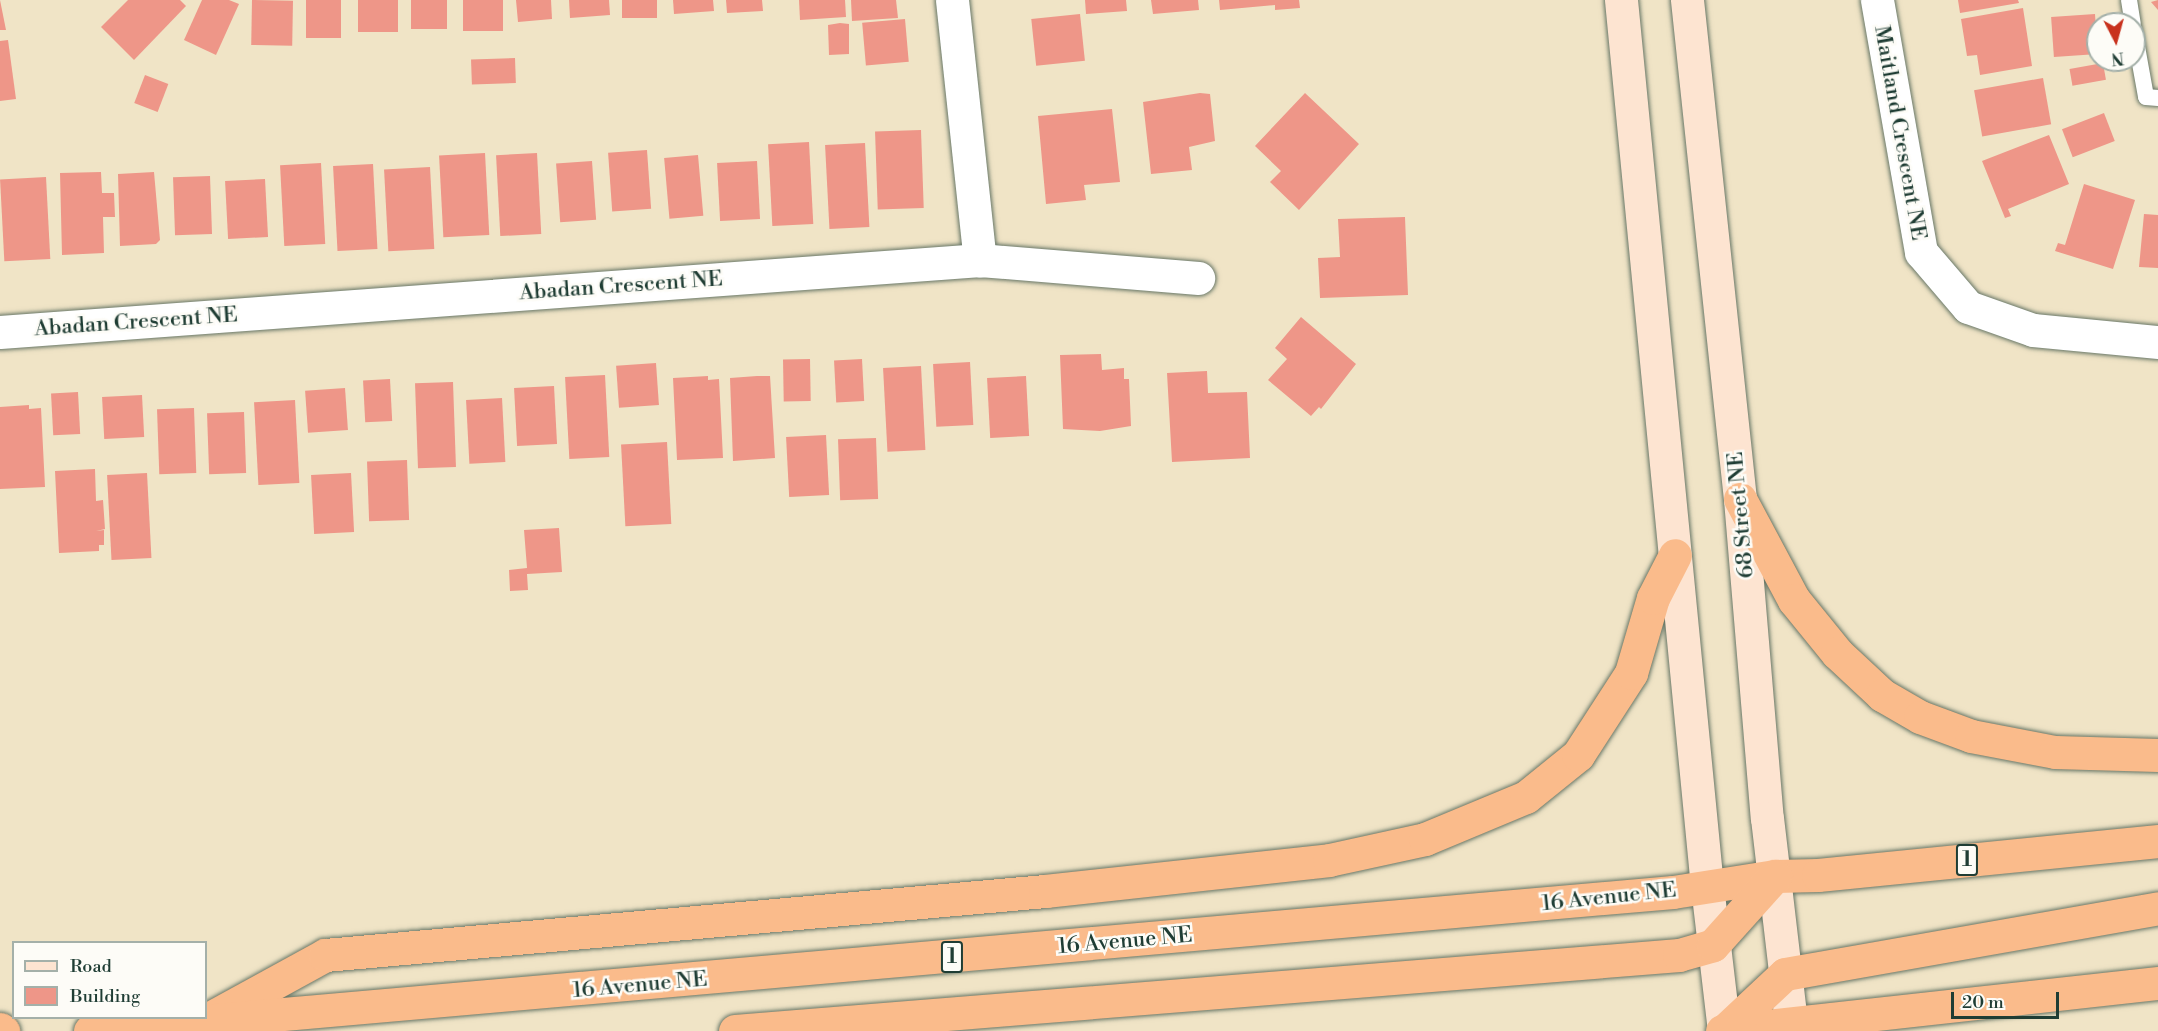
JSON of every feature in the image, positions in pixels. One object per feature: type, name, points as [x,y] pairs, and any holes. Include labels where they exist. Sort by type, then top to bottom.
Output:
[{"type":"highway","points":[[1740,499],[1794,600],[1837,654],[1882,694],[1920,717],[1971,736],[2055,752],[2158,755]]},
{"type":"highway","points":[[198,1024],[325,955],[1057,890],[1329,860],[1425,839],[1485,817],[1526,797],[1578,755],[1631,673],[1653,598],[1676,555]]},
{"type":"highway","name":"16 Avenue NE","points":[[90,1031],[198,1024],[1707,886],[1775,876],[1818,875],[2158,841]]},
{"type":"highway","points":[[735,1031],[1667,957],[1713,945],[1775,876]]},
{"type":"highway","points":[[1723,1031],[1785,974],[2158,908]]},
{"type":"highway","points":[[1723,1031],[1792,1027],[2158,983]]},
{"type":"main road","points":[[1621,0],[1723,1031]]},
{"type":"main road","name":"68 Street NE","points":[[1687,0],[1740,499],[1775,876],[1792,1027]]},
{"type":"street","points":[[952,0],[980,260]]},
{"type":"street","name":"Maitland Crescent NE","points":[[1877,0],[1921,252],[1968,307],[2033,330],[2158,342]]},
{"type":"street","name":"Abadan Crescent NE","points":[[0,332],[980,260],[1198,278]]},
{"type":"lane","points":[[2142,72],[2146,97],[2158,98]]},
{"type":"building","points":[[0,0],[6,30],[0,30]]},
{"type":"building","points":[[128,0],[180,0],[186,6],[134,60],[101,27]]},
{"type":"building","points":[[202,0],[229,0],[239,4],[216,55],[184,40]]},
{"type":"building","points":[[252,0],[293,1],[292,46],[251,45]]},
{"type":"building","points":[[306,0],[341,0],[341,38],[306,38]]},
{"type":"building","points":[[358,0],[398,0],[398,32],[358,32]]},
{"type":"building","points":[[411,0],[447,0],[447,29],[411,29]]},
{"type":"building","points":[[463,0],[503,0],[503,31],[463,31]]},
{"type":"building","points":[[516,0],[551,0],[552,19],[518,22]]},
{"type":"building","points":[[569,0],[609,0],[610,15],[570,18]]},
{"type":"building","points":[[622,0],[657,0],[657,18],[622,18]]},
{"type":"building","points":[[673,0],[713,0],[714,11],[674,14]]},
{"type":"building","points":[[726,0],[762,0],[763,11],[727,13]]},
{"type":"building","points":[[799,0],[845,0],[846,17],[800,20]]},
{"type":"building","points":[[851,0],[896,0],[898,18],[852,21]]},
{"type":"building","points":[[1085,0],[1126,0],[1127,11],[1086,14]]},
{"type":"building","points":[[1151,0],[1198,0],[1199,10],[1153,14]]},
{"type":"building","points":[[1219,0],[1299,0],[1300,8],[1275,10],[1275,5],[1220,10]]},
{"type":"building","points":[[1958,0],[2018,0],[2019,3],[1960,13]]},
{"type":"building","points":[[2158,0],[2158,10],[2151,2]]},
{"type":"building","points":[[2023,8],[2032,66],[1980,75],[1977,55],[1967,56],[1961,19]]},
{"type":"building","points":[[1080,14],[1085,61],[1036,66],[1031,19]]},
{"type":"building","points":[[2086,15],[2086,55],[2054,57],[2051,17]]},
{"type":"building","points":[[905,19],[909,62],[866,66],[862,23]]},
{"type":"building","points":[[849,24],[849,54],[829,55],[828,25]]},
{"type":"building","points":[[8,40],[16,99],[0,101],[0,41]]},
{"type":"building","points":[[515,58],[516,83],[472,85],[471,60]]},
{"type":"building","points":[[2086,66],[2086,72],[2105,72],[2106,80],[2072,86],[2070,69]]},
{"type":"building","points":[[145,75],[168,84],[158,112],[134,103]]},
{"type":"building","points":[[2043,78],[2051,124],[1982,136],[1974,90]]},
{"type":"building","points":[[1200,93],[1210,94],[1215,141],[1189,147],[1192,170],[1151,174],[1143,102]]},
{"type":"building","points":[[1305,93],[1359,144],[1299,210],[1270,182],[1281,171],[1255,146]]},
{"type":"building","points":[[1112,109],[1120,182],[1084,185],[1086,200],[1046,204],[1038,116]]},
{"type":"building","points":[[2104,113],[2115,141],[2073,157],[2062,129]]},
{"type":"building","points":[[921,130],[924,208],[878,210],[875,132]]},
{"type":"building","points":[[2049,135],[2069,184],[2008,209],[2011,216],[2005,218],[1982,161]]},
{"type":"building","points":[[809,142],[813,224],[772,226],[768,144]]},
{"type":"building","points":[[865,143],[869,227],[829,229],[825,145]]},
{"type":"building","points":[[647,150],[651,209],[612,212],[608,153]]},
{"type":"building","points":[[485,153],[489,235],[443,237],[439,155]]},
{"type":"building","points":[[537,153],[541,234],[500,236],[496,155]]},
{"type":"building","points":[[698,155],[703,216],[669,219],[664,158]]},
{"type":"building","points":[[592,161],[596,220],[560,222],[556,164]]},
{"type":"building","points":[[757,161],[760,219],[720,221],[717,163]]},
{"type":"building","points":[[321,163],[325,244],[284,246],[280,165]]},
{"type":"building","points":[[373,164],[377,249],[338,251],[333,166]]},
{"type":"building","points":[[430,167],[434,249],[388,251],[384,169]]},
{"type":"building","points":[[101,172],[102,193],[114,193],[115,217],[103,217],[104,253],[62,255],[60,173]]},
{"type":"building","points":[[154,172],[160,240],[156,244],[120,246],[118,174]]},
{"type":"building","points":[[210,176],[212,234],[175,235],[173,177]]},
{"type":"building","points":[[46,177],[50,259],[4,261],[0,179]]},
{"type":"building","points":[[265,179],[268,237],[228,239],[225,181]]},
{"type":"building","points":[[2084,184],[2135,200],[2113,269],[2055,251],[2058,243],[2065,245]]},
{"type":"building","points":[[2144,214],[2158,215],[2158,268],[2139,267]]},
{"type":"building","points":[[1405,217],[1408,295],[1320,298],[1318,258],[1340,257],[1338,219]]},
{"type":"building","points":[[1301,317],[1356,364],[1321,409],[1319,407],[1311,416],[1268,380],[1287,359],[1275,348]]},
{"type":"building","points":[[1101,354],[1102,370],[1124,368],[1124,379],[1129,379],[1131,426],[1100,431],[1063,429],[1060,355]]},
{"type":"building","points":[[783,359],[810,359],[811,401],[784,401]]},
{"type":"building","points":[[862,359],[864,401],[836,402],[834,360]]},
{"type":"building","points":[[970,362],[973,425],[936,427],[933,364]]},
{"type":"building","points":[[656,363],[659,405],[619,408],[616,366]]},
{"type":"building","points":[[921,366],[925,450],[887,452],[883,368]]},
{"type":"building","points":[[1207,371],[1208,393],[1247,392],[1250,458],[1172,462],[1167,373]]},
{"type":"building","points":[[605,375],[609,457],[569,459],[565,377]]},
{"type":"building","points":[[708,376],[708,380],[719,379],[723,458],[677,460],[673,378]]},
{"type":"building","points":[[770,376],[775,458],[733,461],[730,378]]},
{"type":"building","points":[[1026,376],[1029,436],[990,438],[987,378]]},
{"type":"building","points":[[390,379],[392,421],[365,422],[363,380]]},
{"type":"building","points":[[453,382],[456,467],[418,468],[415,383]]},
{"type":"building","points":[[554,386],[557,444],[517,446],[514,388]]},
{"type":"building","points":[[345,388],[348,430],[308,433],[305,391]]},
{"type":"building","points":[[78,392],[80,434],[53,435],[51,393]]},
{"type":"building","points":[[142,395],[144,437],[104,439],[102,397]]},
{"type":"building","points":[[502,398],[505,462],[469,464],[466,400]]},
{"type":"building","points":[[295,400],[299,483],[258,485],[254,402]]},
{"type":"building","points":[[29,405],[29,409],[41,408],[45,487],[0,489],[0,407]]},
{"type":"building","points":[[194,408],[196,473],[159,474],[157,409]]},
{"type":"building","points":[[244,412],[246,473],[209,474],[207,413]]},
{"type":"building","points":[[826,435],[829,495],[789,497],[786,437]]},
{"type":"building","points":[[876,438],[878,499],[840,500],[838,439]]},
{"type":"building","points":[[667,442],[671,524],[625,526],[621,444]]},
{"type":"building","points":[[407,460],[409,520],[369,521],[367,461]]},
{"type":"building","points":[[95,469],[96,501],[103,500],[105,529],[96,531],[104,530],[104,545],[99,545],[99,551],[59,553],[55,471]]},
{"type":"building","points":[[147,473],[151,558],[112,560],[107,475]]},
{"type":"building","points":[[351,473],[354,532],[314,534],[311,475]]},
{"type":"building","points":[[559,528],[562,572],[527,574],[528,590],[510,591],[509,570],[527,568],[524,530]]}]
